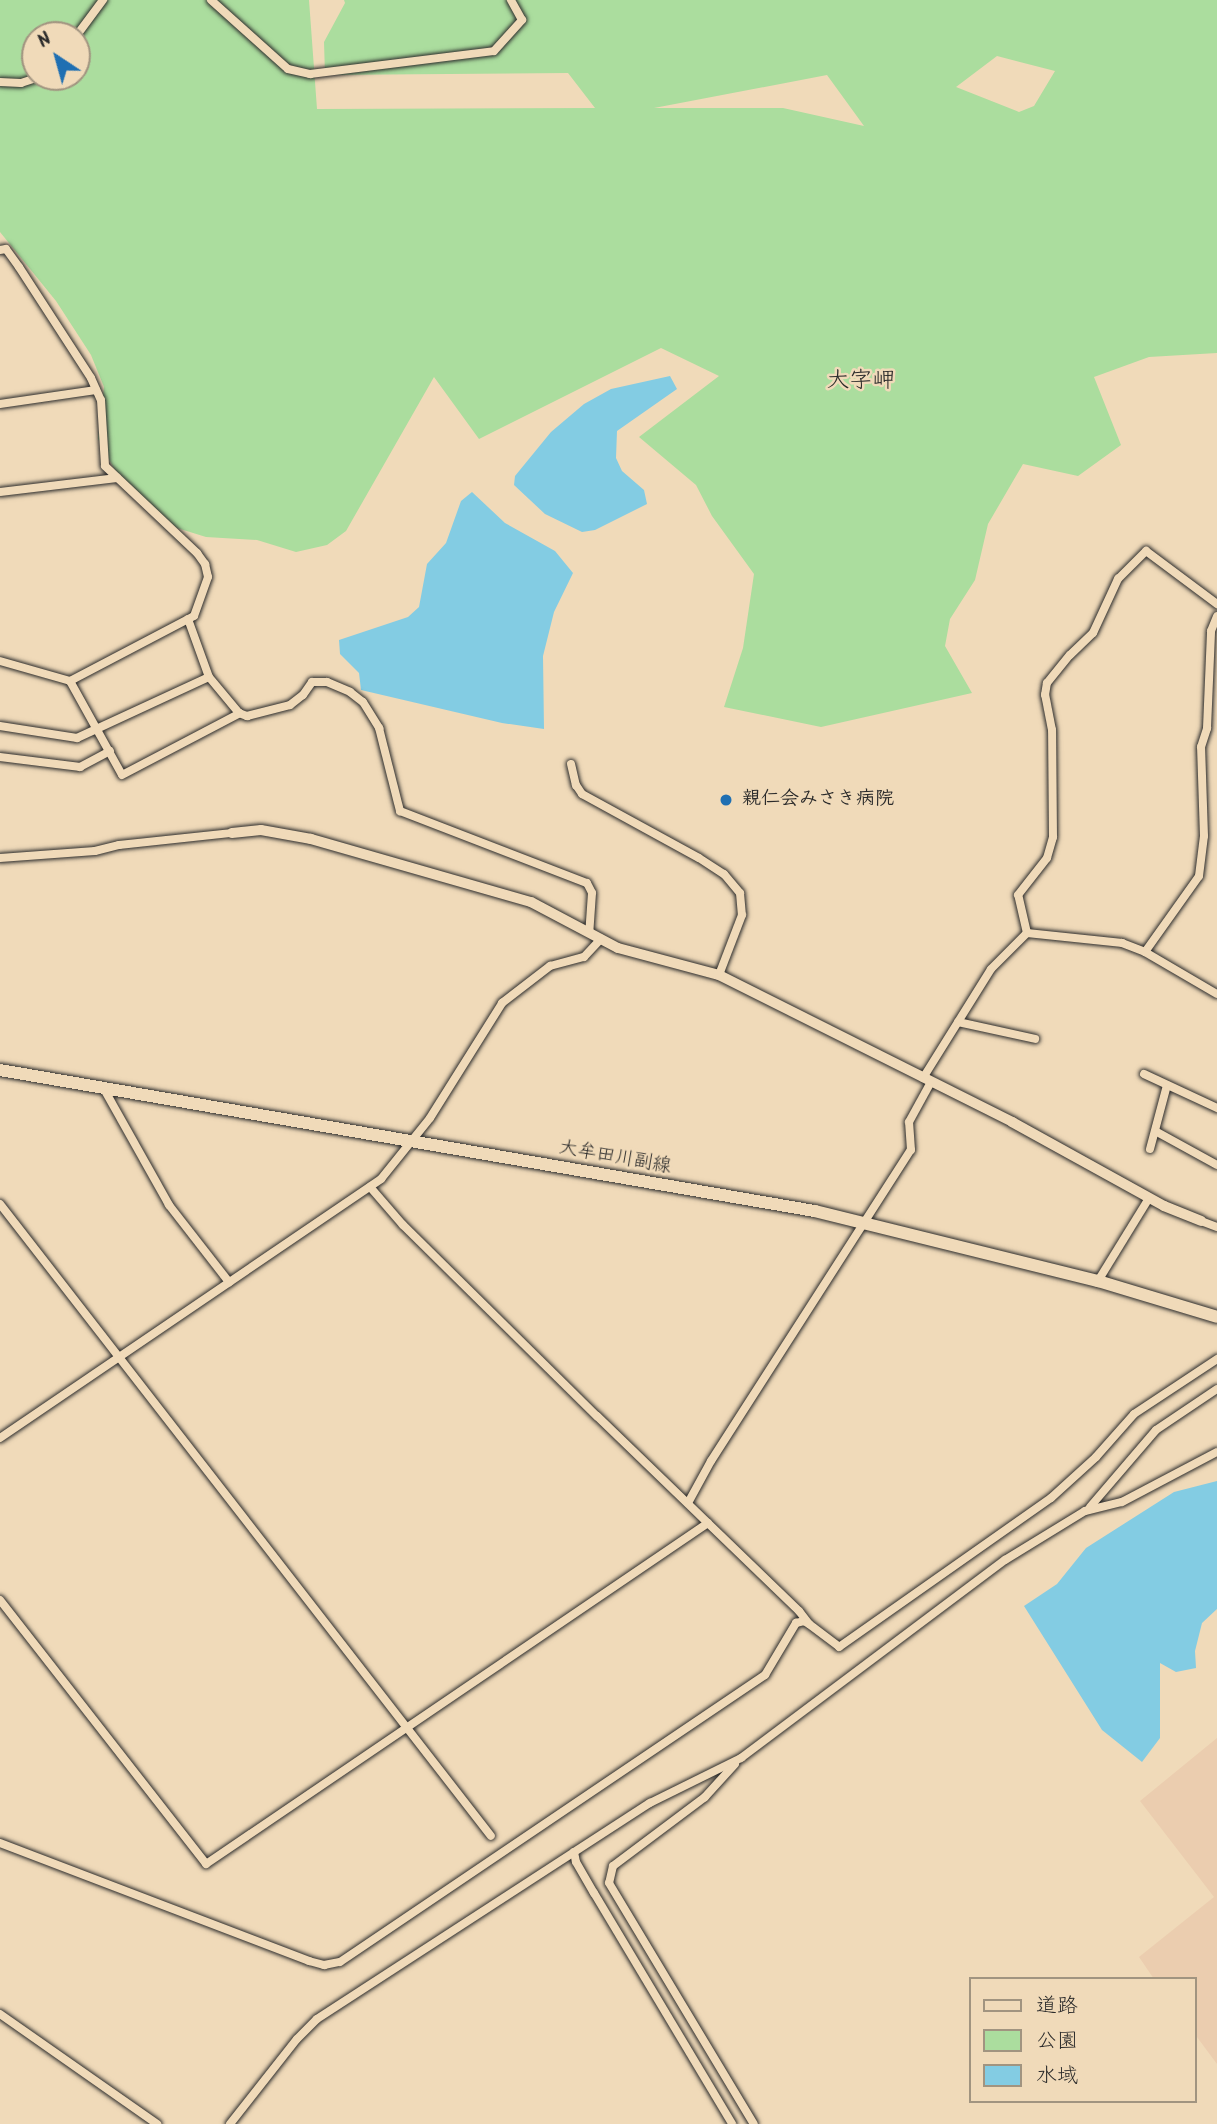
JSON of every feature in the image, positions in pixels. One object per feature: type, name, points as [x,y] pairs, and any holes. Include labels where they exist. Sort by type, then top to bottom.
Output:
[{"type":"main road","name":"大牟田川副線","points":[[0,1070],[865,1221],[1098,1282],[1217,1317]]},
{"type":"street","points":[[88,21],[103,0]]},
{"type":"street","points":[[211,0],[288,69],[310,74],[494,51],[522,20],[512,0]]},
{"type":"street","points":[[0,82],[21,83]]},
{"type":"street","points":[[0,250],[6,249],[19,267],[101,400],[105,466],[205,564],[208,577],[194,616],[70,681],[0,663]]},
{"type":"street","points":[[0,404],[96,390]]},
{"type":"street","points":[[0,492],[117,478]]},
{"type":"street","points":[[1027,933],[1018,895],[1047,858],[1054,837],[1052,730],[1045,695],[1047,683],[1070,654],[1093,634],[1118,579],[1146,551],[1217,604]]},
{"type":"street","points":[[1145,952],[1199,876],[1204,836],[1201,747],[1207,728],[1217,616]]},
{"type":"street","points":[[188,620],[209,677],[240,713],[247,716],[290,705],[303,695],[312,682],[327,682],[350,692],[363,702],[379,728],[400,811],[587,883],[592,893],[589,932]]},
{"type":"street","points":[[0,726],[77,738],[209,677]]},
{"type":"street","points":[[70,681],[122,775],[240,713]]},
{"type":"street","points":[[0,757],[80,767],[110,751]]},
{"type":"street","points":[[571,764],[576,785],[582,794],[699,858],[724,874],[740,893],[742,915],[719,975]]},
{"type":"street","points":[[0,858],[95,851],[119,845],[261,830],[311,839],[530,902],[601,939],[642,956],[719,975],[771,998],[1012,1122],[1149,1198],[1201,1221],[1216,1223]]},
{"type":"street","points":[[1027,933],[1122,943],[1145,952],[1217,994]]},
{"type":"street","points":[[688,1503],[711,1461],[911,1150],[909,1122],[927,1080],[958,1022],[991,969],[1027,933]]},
{"type":"street","points":[[0,1438],[370,1187],[412,1143],[502,1003],[550,966],[584,957],[601,939]]},
{"type":"street","points":[[958,1022],[1035,1039]]},
{"type":"street","points":[[1144,1074],[1217,1108]]},
{"type":"street","points":[[1150,1149],[1157,1132],[1167,1085]]},
{"type":"street","points":[[104,1089],[169,1205],[229,1282]]},
{"type":"street","points":[[1157,1132],[1217,1165]]},
{"type":"street","points":[[370,1187],[422,1244],[799,1611],[809,1624]]},
{"type":"street","points":[[1098,1282],[1149,1198]]},
{"type":"street","points":[[0,1204],[491,1836]]},
{"type":"street","points":[[0,1843],[309,1961],[324,1965],[340,1962],[765,1675],[796,1623],[804,1621],[839,1647],[1051,1498],[1096,1457],[1134,1414],[1217,1359]]},
{"type":"street","points":[[754,2124],[609,1883],[613,1866],[705,1797],[741,1758],[1005,1560],[1085,1511],[1156,1430],[1217,1389]]},
{"type":"street","points":[[1085,1511],[1122,1502],[1217,1452]]},
{"type":"street","points":[[0,1600],[206,1864],[708,1523]]},
{"type":"street","points":[[230,2124],[297,2039],[317,2019],[650,1803],[741,1758]]},
{"type":"street","points":[[574,1852],[576,1862],[732,2124]]},
{"type":"street","points":[[0,2014],[157,2124]]},
{"type":"shaded area","points":[[1217,1738],[1217,2064],[1196,2036],[1196,1977],[1153,1977],[1139,1957],[1214,1897],[1140,1801]]},
{"type":"green space","points":[[0,0],[309,0],[317,109],[595,108],[568,73],[325,75],[324,42],[345,3],[344,0],[1217,0],[1217,353],[1149,357],[1094,377],[1121,445],[1078,476],[1023,464],[988,524],[975,580],[950,619],[945,646],[972,693],[821,727],[724,707],[743,648],[754,574],[712,516],[696,485],[639,437],[719,376],[661,348],[479,439],[434,377],[346,531],[327,545],[296,552],[257,540],[206,537],[177,528],[124,487],[98,439],[104,387],[91,355],[56,301],[0,232]],"holes":[[[997,56],[1055,71],[1034,106],[1019,112],[956,87]],[[827,75],[864,126],[783,108],[654,108]]]},
{"type":"water","points":[[670,376],[677,389],[617,431],[616,458],[622,471],[644,490],[647,504],[595,530],[582,532],[545,514],[514,485],[515,476],[551,432],[584,404],[611,389]]},
{"type":"water","points":[[472,492],[505,523],[555,551],[573,573],[554,612],[543,656],[544,729],[502,723],[361,690],[359,673],[340,654],[339,640],[408,617],[419,607],[427,564],[446,543],[461,501]]},
{"type":"water","points":[[1217,1481],[1217,1609],[1202,1623],[1195,1651],[1196,1668],[1176,1672],[1160,1663],[1160,1738],[1142,1762],[1102,1730],[1024,1606],[1057,1584],[1086,1548],[1174,1492]]},
{"type":"place","name":"親仁会みさき病院","points":[[726,800]]},
{"type":"district","name":"大字岬","points":[[861,381]]}]
